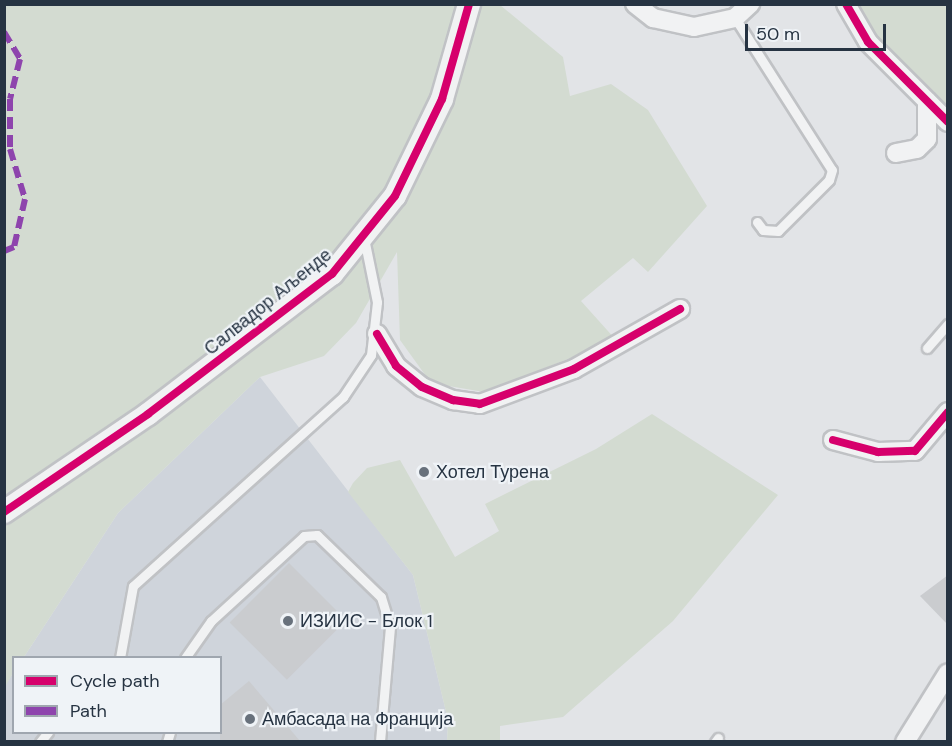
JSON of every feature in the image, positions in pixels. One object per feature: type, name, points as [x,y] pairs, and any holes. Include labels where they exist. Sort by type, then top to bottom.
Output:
[{"type":"street","name":"Салвадор Аљенде","points":[[4,512],[249,340],[332,274],[395,196],[441,99],[469,4]]},
{"type":"street","points":[[635,4],[653,18],[694,27],[735,18],[750,4]]},
{"type":"street","points":[[846,4],[867,42],[948,122]]},
{"type":"street","points":[[896,153],[917,150],[927,140],[927,102]]},
{"type":"street","points":[[377,334],[396,366],[422,387],[453,400],[480,404],[574,369],[680,309]]},
{"type":"street","points":[[833,440],[878,452],[915,451],[948,412]]},
{"type":"street","points":[[905,741],[948,673]]},
{"type":"lane","points":[[735,18],[832,170],[829,180],[778,231],[763,230],[757,222]]},
{"type":"lane","points":[[120,656],[133,586],[343,397],[371,355],[377,334],[377,302],[364,237]]},
{"type":"lane","points":[[927,348],[948,324]]},
{"type":"lane","points":[[186,656],[211,621],[304,536],[317,535],[381,597],[390,627],[380,741]]},
{"type":"shaded area","points":[[5,5],[500,5],[563,57],[570,96],[611,84],[648,110],[707,206],[648,272],[633,258],[581,301],[616,340],[484,392],[431,383],[400,340],[397,252],[356,323],[324,356],[260,377],[118,513],[25,656],[12,656],[12,675],[5,687]]},
{"type":"shaded area","points":[[855,5],[947,5],[947,117],[908,82]]},
{"type":"shaded area","points":[[260,377],[413,575],[448,720],[447,741],[5,741],[4,687],[12,675],[12,734],[222,734],[222,656],[25,656],[118,513]]},
{"type":"shaded area","points":[[652,414],[778,495],[673,621],[563,717],[500,726],[500,741],[447,741],[448,720],[413,575],[348,492],[353,483],[367,468],[400,460],[455,557],[499,531],[485,504],[596,449]]},
{"type":"building","name":"ИЗИИС - Блок 1","points":[[289,563],[346,620],[287,680],[230,622]]},
{"type":"building","points":[[948,575],[948,625],[920,596]]},
{"type":"building","name":"Амбасада на Франција","points":[[249,681],[300,741],[220,741],[222,703]]},
{"type":"marked path","points":[[4,32],[20,59],[10,99],[10,149],[25,199],[14,247],[4,251]]},
{"type":"cycle path","points":[[4,512],[148,414],[332,274],[395,196],[442,99],[469,4]]},
{"type":"cycle path","points":[[846,4],[868,42],[948,122]]},
{"type":"cycle path","points":[[377,334],[396,366],[422,387],[453,400],[480,404],[574,369],[680,309]]},
{"type":"cycle path","points":[[833,440],[878,452],[915,451],[948,412]]},
{"type":"place","name":"Хотел Турена","points":[[424,472]]},
{"type":"place","name":"ИЗИИС - Блок 1","points":[[288,621]]},
{"type":"place","name":"Амбасада на Франција","points":[[250,719]]}]
